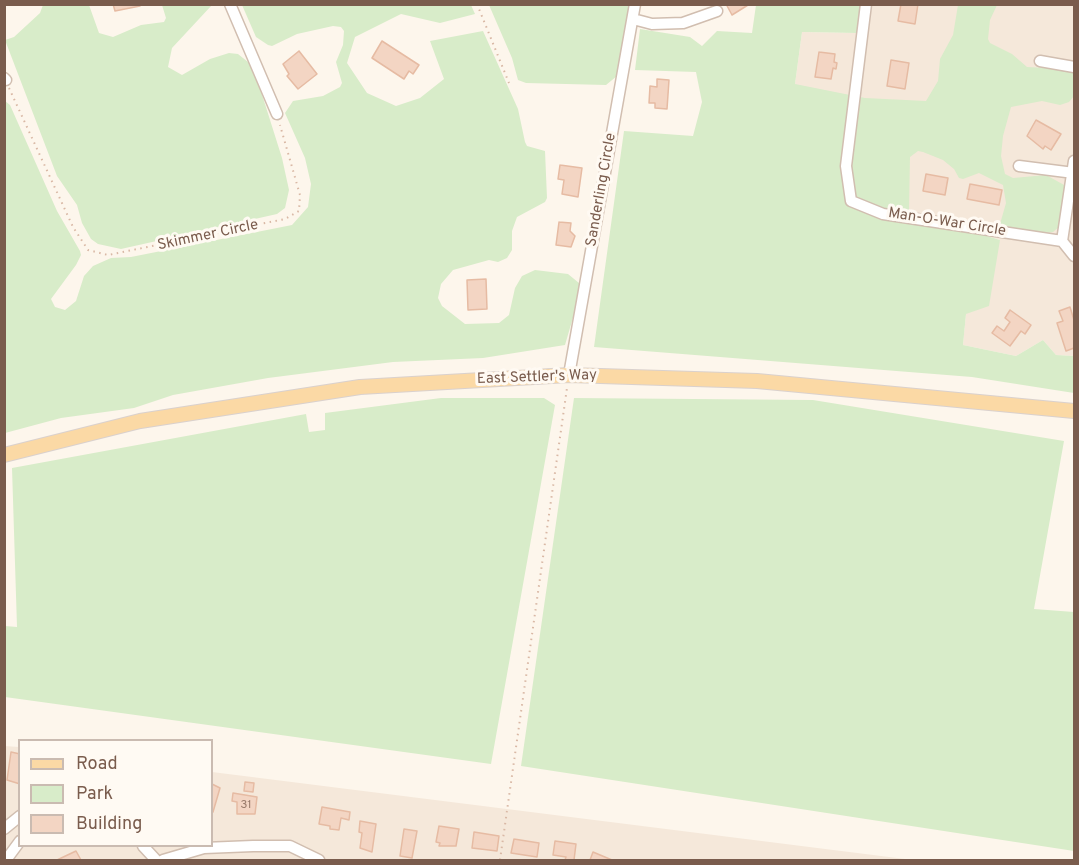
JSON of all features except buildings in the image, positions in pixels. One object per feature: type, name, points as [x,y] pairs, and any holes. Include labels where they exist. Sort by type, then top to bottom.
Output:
[{"type":"main road","name":"East Settler's Way","points":[[4,455],[140,421],[360,387],[568,375],[757,381],[1074,411]]},
{"type":"street","points":[[230,4],[277,114]]},
{"type":"street","name":"Sanderling Circle","points":[[568,375],[635,4]]},
{"type":"street","name":"Man-O-War Circle","points":[[866,4],[846,166],[851,201],[883,214],[1062,241]]},
{"type":"street","points":[[633,20],[652,24],[683,23],[717,11]]},
{"type":"street","points":[[1040,61],[1074,67]]},
{"type":"street","points":[[1019,166],[1074,169],[1062,241],[1074,256]]},
{"type":"street","points":[[4,829],[18,818]]},
{"type":"street","points":[[6,861],[18,844]]},
{"type":"street","points":[[163,861],[204,848],[290,846],[320,861]]},
{"type":"street","points":[[144,847],[156,861]]},
{"type":"path","points":[[477,4],[509,83]]},
{"type":"path","name":"Skimmer Circle","points":[[5,79],[74,227],[88,250],[108,255],[285,219],[299,211],[300,195],[277,114]]},
{"type":"path","points":[[500,861],[568,375]]},
{"type":"shaded area","points":[[864,5],[1074,5],[1074,356],[1056,355],[1043,340],[1016,356],[963,345],[966,314],[1000,240],[909,212],[795,84],[802,32],[857,33]]},
{"type":"shaded area","points":[[4,746],[18,747],[18,847],[213,847],[213,772],[913,860],[5,860]]},
{"type":"green space","points":[[43,5],[89,5],[99,33],[113,37],[141,25],[164,22],[166,18],[162,5],[212,5],[172,48],[168,67],[182,75],[210,59],[229,53],[238,54],[253,66],[282,158],[289,190],[285,208],[277,214],[121,249],[98,244],[91,239],[82,223],[77,205],[57,176],[5,40],[14,37],[40,13]]},
{"type":"green space","points":[[242,5],[471,5],[475,14],[440,23],[401,14],[355,37],[347,63],[367,93],[396,106],[420,98],[444,79],[430,41],[483,31],[518,109],[527,146],[545,151],[547,198],[545,202],[517,217],[512,231],[512,250],[507,258],[498,262],[489,260],[453,270],[441,284],[438,298],[442,306],[465,324],[499,323],[509,315],[515,288],[522,276],[535,270],[568,274],[579,283],[579,297],[565,345],[483,358],[393,362],[268,378],[173,395],[134,408],[61,418],[5,433],[5,101],[10,105],[57,211],[81,255],[51,299],[55,307],[65,310],[76,301],[84,276],[93,266],[111,258],[131,257],[292,225],[308,207],[311,184],[305,158],[285,113],[293,101],[323,96],[340,87],[342,83],[336,62],[343,45],[344,31],[341,27],[333,26],[297,34],[272,46],[268,45],[256,37]]},
{"type":"green space","points":[[489,5],[629,5],[617,76],[606,85],[526,83],[518,80],[512,58]]},
{"type":"green space","points":[[756,5],[864,5],[857,33],[802,32],[795,84],[865,98],[926,101],[938,81],[940,59],[953,35],[958,5],[997,5],[990,20],[988,39],[990,43],[1012,54],[1027,67],[1068,69],[1074,74],[1074,96],[1069,102],[1060,105],[1042,101],[1011,107],[1003,136],[1001,156],[1005,174],[1013,178],[1046,175],[1066,186],[1060,226],[1053,232],[1035,234],[1000,224],[1006,203],[1003,185],[979,173],[963,179],[959,178],[954,169],[943,160],[918,151],[910,157],[909,212],[1000,240],[989,306],[966,314],[963,345],[1016,356],[1043,340],[1056,355],[1074,356],[1074,393],[972,377],[594,347],[624,131],[693,136],[702,102],[696,72],[635,70],[640,29],[690,37],[702,46],[717,31],[752,33]]},
{"type":"green space","points":[[441,398],[544,398],[555,405],[491,764],[5,697],[5,626],[17,627],[12,468],[306,414],[309,432],[325,430],[325,413]]},
{"type":"green space","points":[[574,398],[813,400],[1064,441],[1034,609],[1074,612],[1074,851],[521,766]]}]
